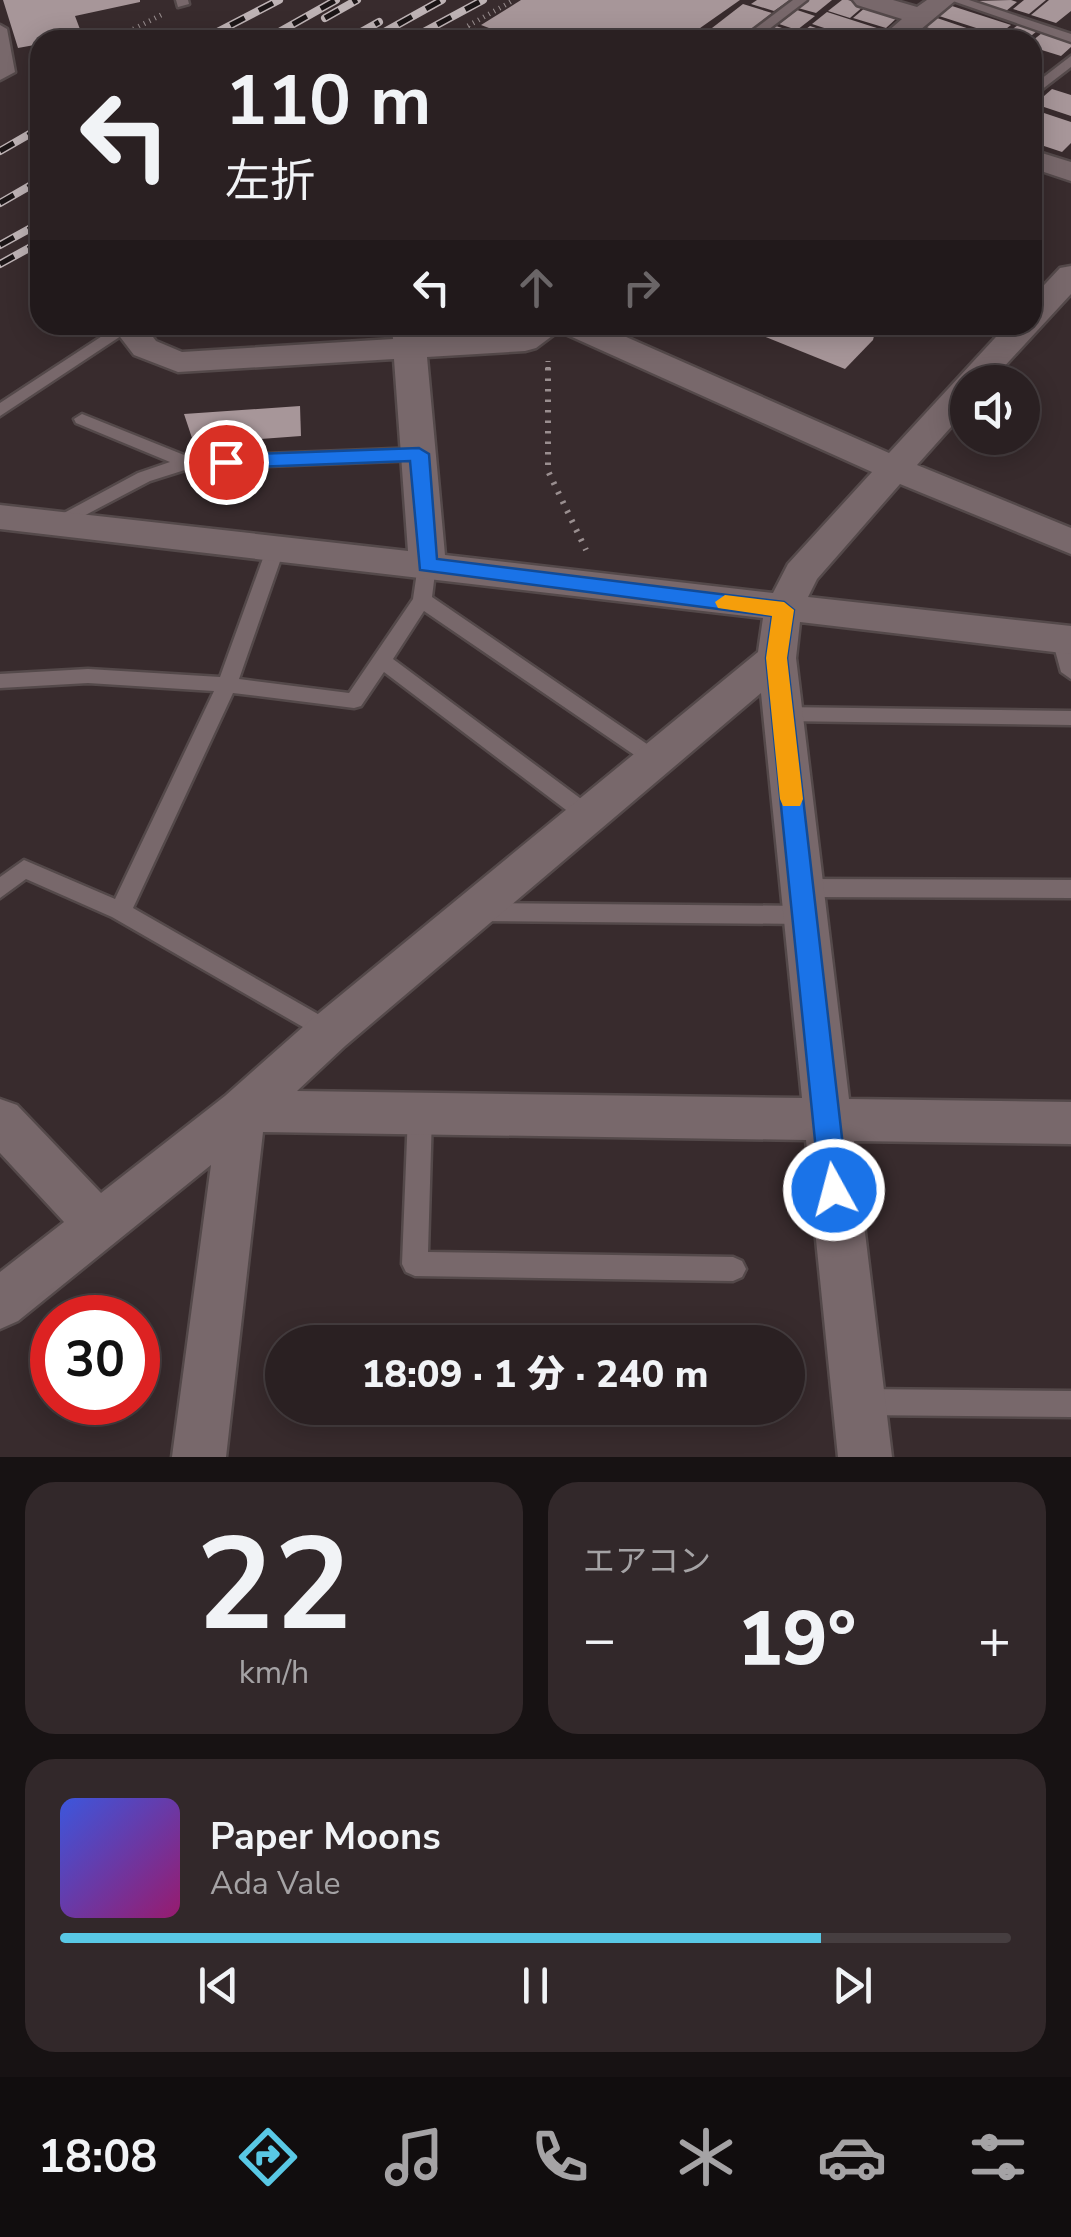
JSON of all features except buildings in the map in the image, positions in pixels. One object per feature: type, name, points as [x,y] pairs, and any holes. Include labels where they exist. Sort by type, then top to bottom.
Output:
[{"type":"street","points":[[866,0],[921,16]]},
{"type":"street","points":[[904,30],[943,0]]},
{"type":"street","points":[[1042,162],[1071,172]]},
{"type":"street","points":[[1042,306],[1071,275]]},
{"type":"street","points":[[135,335],[145,348],[178,362],[410,338],[486,335]]},
{"type":"street","points":[[594,335],[892,468],[1071,542]]},
{"type":"street","points":[[988,365],[1016,335]]},
{"type":"street","points":[[410,338],[425,582]]},
{"type":"street","points":[[865,1457],[776,658],[784,610],[801,573],[950,406]]},
{"type":"street","points":[[0,517],[276,550],[425,582],[603,588],[1068,651]]},
{"type":"street","points":[[0,1304],[242,1111],[329,1032],[776,658]]},
{"type":"street","points":[[242,1111],[1071,1123]]},
{"type":"street","points":[[199,1457],[242,1111]]},
{"type":"street","points":[[0,1120],[97,1223]]},
{"type":"lane","points":[[760,30],[801,0]]},
{"type":"lane","points":[[956,0],[1071,38]]},
{"type":"lane","points":[[0,30],[8,72],[0,76]]},
{"type":"lane","points":[[1042,85],[1071,60]]},
{"type":"lane","points":[[0,411],[113,335]]},
{"type":"lane","points":[[82,419],[188,463]]},
{"type":"lane","points":[[57,524],[144,477],[188,463],[419,454]]},
{"type":"lane","points":[[120,911],[226,685],[276,550]]},
{"type":"lane","points":[[0,681],[55,674],[226,685],[354,701],[425,582],[656,760]]},
{"type":"lane","points":[[381,660],[588,816]]},
{"type":"lane","points":[[782,714],[1071,718]]},
{"type":"lane","points":[[0,889],[24,869],[120,911],[329,1032]]},
{"type":"lane","points":[[473,912],[1071,889]]},
{"type":"lane","points":[[420,1114],[415,1264],[733,1269]]},
{"type":"lane","points":[[860,1402],[1071,1404]]},
{"type":"path","points":[[475,30],[466,26],[514,0]]},
{"type":"path","points":[[130,30],[182,2]]},
{"type":"path","points":[[537,335],[548,360],[548,471],[603,588]]},
{"type":"railway","points":[[221,30],[279,0]]},
{"type":"railway","points":[[283,30],[336,0]]},
{"type":"railway","points":[[325,18],[357,0]]},
{"type":"railway","points":[[388,30],[442,0]]},
{"type":"railway","points":[[428,30],[483,0]]},
{"type":"railway","points":[[365,30],[379,22]]},
{"type":"railway","points":[[0,151],[30,134]]},
{"type":"railway","points":[[0,203],[30,186]]},
{"type":"railway","points":[[0,245],[30,228]]},
{"type":"railway","points":[[0,264],[30,248]]},
{"type":"slow traffic","points":[[725,602],[784,610],[776,658],[791,799]]},
{"type":"route","points":[[226,462],[419,454],[428,565],[784,610],[776,658],[834,1190]]}]
